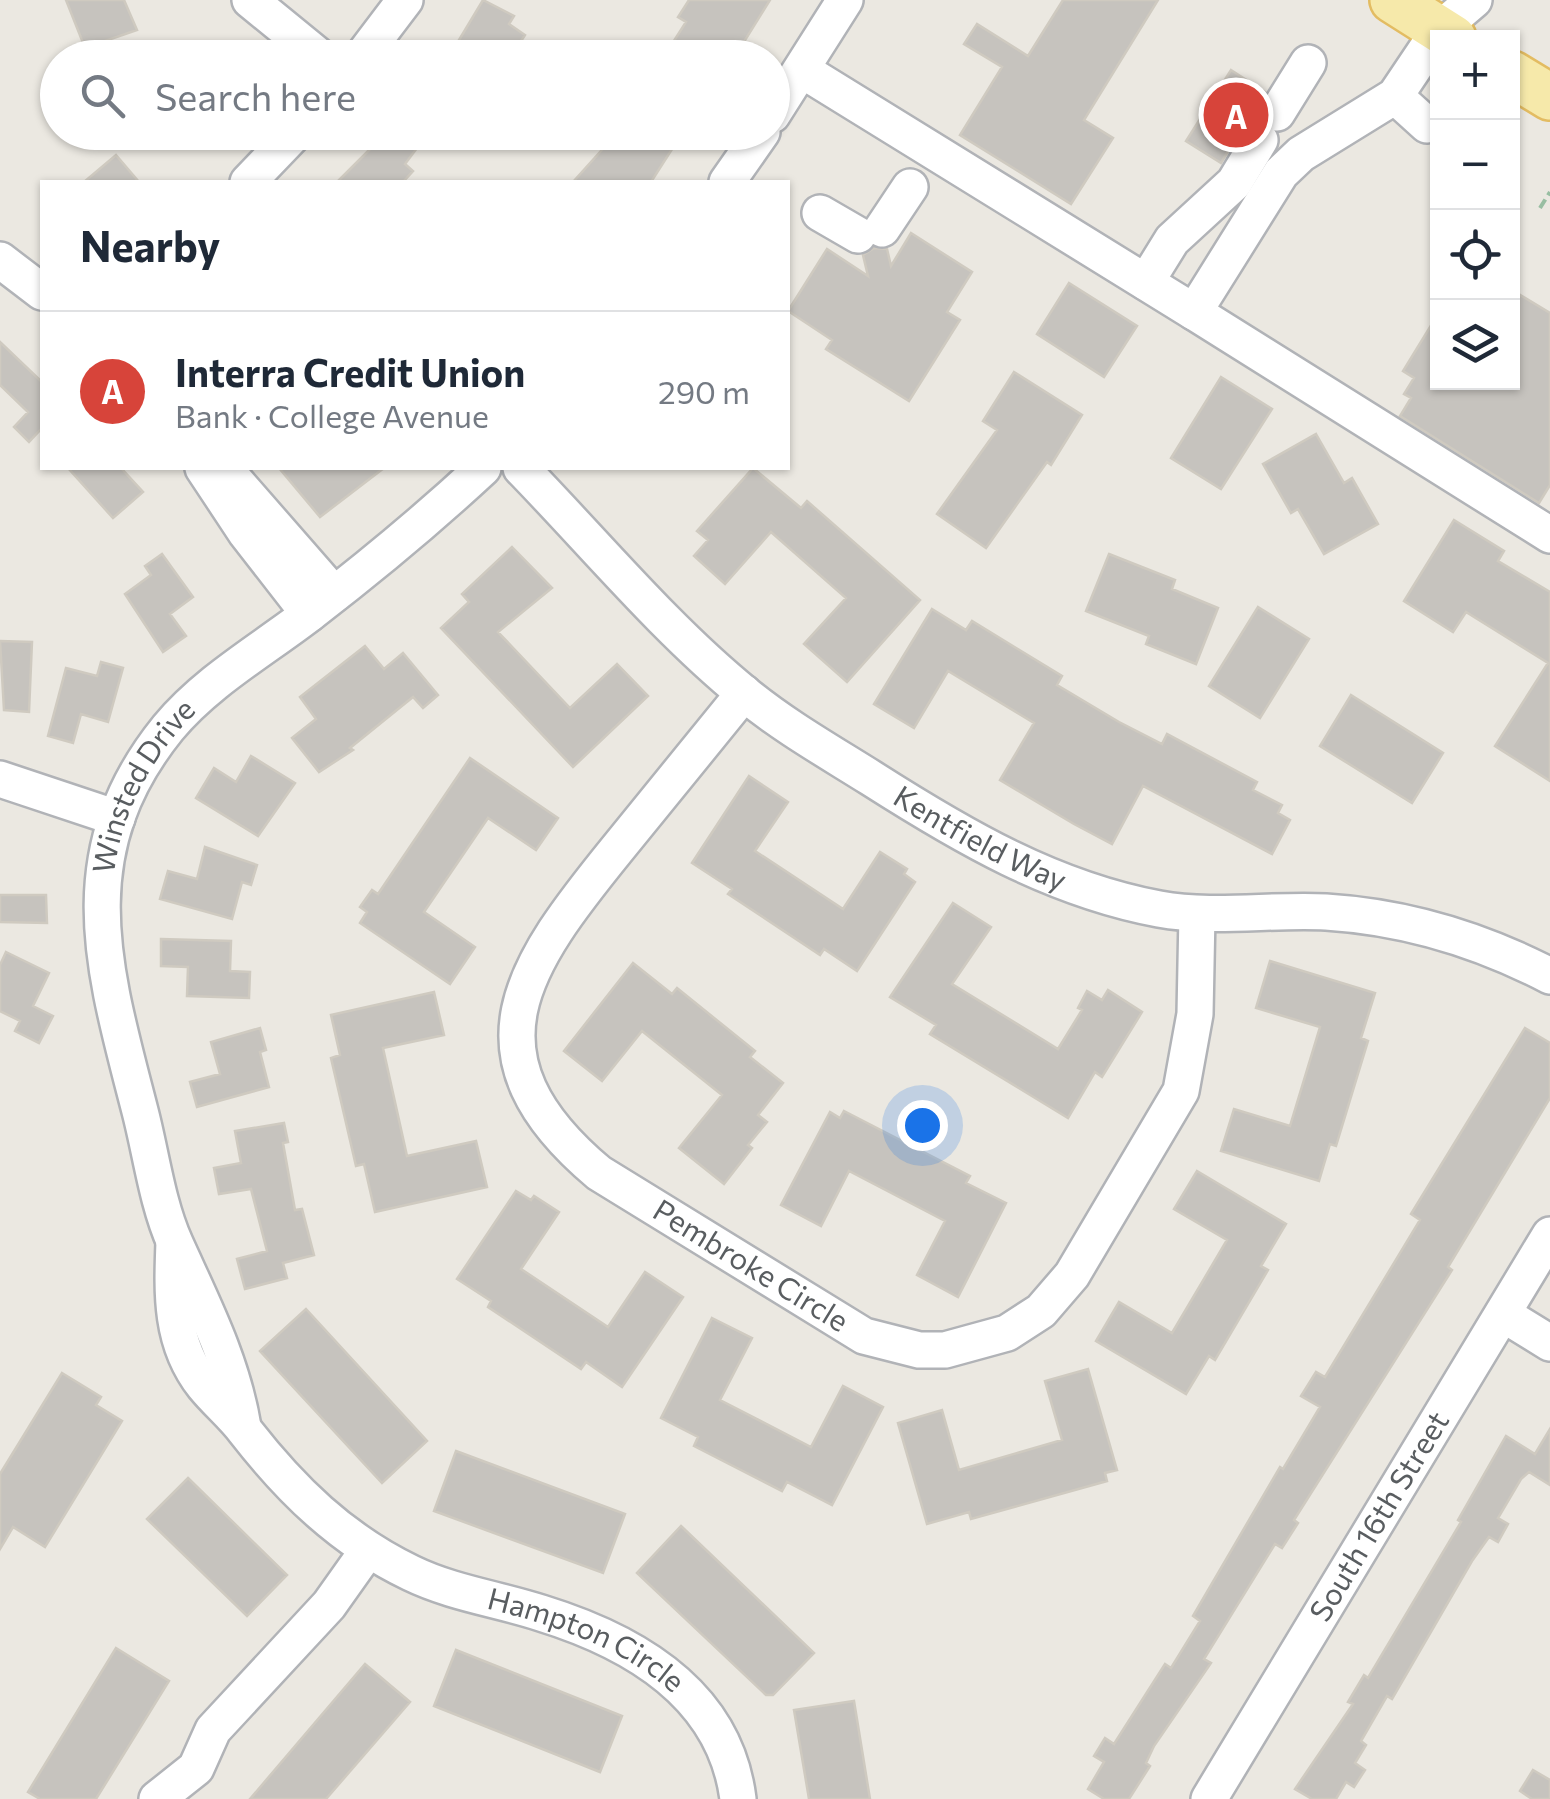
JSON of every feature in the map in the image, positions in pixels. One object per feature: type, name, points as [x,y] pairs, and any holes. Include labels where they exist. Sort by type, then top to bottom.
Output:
[{"type":"main road","points":[[1393,0],[1447,22]]},
{"type":"main road","points":[[1520,79],[1550,97]]},
{"type":"street","points":[[250,0],[299,40]]},
{"type":"street","points":[[375,40],[405,0]]},
{"type":"street","points":[[790,88],[846,0]]},
{"type":"street","points":[[1194,312],[1281,174],[1301,154],[1394,96],[1447,22],[1474,0]]},
{"type":"street","points":[[1146,282],[1172,240],[1234,183],[1308,62]]},
{"type":"street","points":[[802,70],[1550,534]]},
{"type":"street","points":[[1394,96],[1428,125]]},
{"type":"street","points":[[250,180],[279,150]]},
{"type":"street","points":[[728,180],[749,150]]},
{"type":"street","points":[[820,213],[870,232],[910,187]]},
{"type":"street","points":[[0,260],[40,290]]},
{"type":"street","points":[[204,470],[246,533],[322,604]]},
{"type":"street","points":[[225,470],[322,604]]},
{"type":"street","name":"Winsted Drive","points":[[368,1550],[315,1511],[270,1465],[243,1427],[212,1318],[174,1241],[105,970],[100,915],[117,818],[168,728],[196,699],[322,604],[482,470]]},
{"type":"street","name":"Kentfield Way","points":[[523,470],[744,693],[796,732],[996,853],[1057,881],[1118,900],[1197,914],[1324,912],[1390,919],[1461,937],[1550,976]]},
{"type":"street","name":"Pembroke Circle","points":[[744,693],[545,943],[520,996],[519,1050],[538,1110],[563,1142],[599,1172],[864,1336],[919,1350],[978,1344],[1007,1333],[1041,1312],[1072,1276],[1181,1090],[1195,1014],[1197,914]]},
{"type":"street","points":[[0,780],[117,818]]},
{"type":"street","name":"South 16th Street","points":[[1209,1799],[1550,1235]]},
{"type":"street","points":[[1503,1314],[1550,1343]]},
{"type":"street","points":[[157,1799],[194,1784],[213,1730],[329,1605],[368,1550]]},
{"type":"street","name":"Hampton Circle","points":[[368,1550],[453,1589],[588,1629],[635,1654],[677,1683],[710,1715],[730,1759],[738,1799]]},
{"type":"path","points":[[1540,208],[1550,192]]},
{"type":"building","points":[[66,0],[124,0],[137,30],[108,40],[82,40]]},
{"type":"building","points":[[483,0],[514,16],[509,24],[525,35],[522,40],[459,40]]},
{"type":"building","points":[[689,0],[770,0],[745,40],[674,40],[686,22],[678,17]]},
{"type":"building","points":[[1063,0],[1158,0],[1084,120],[1113,138],[1071,204],[960,135],[1002,67],[964,44],[977,24],[1028,56]]},
{"type":"building","points":[[1231,70],[1265,92],[1257,119],[1242,128],[1221,163],[1186,141]]},
{"type":"building","points":[[369,150],[416,150],[405,164],[413,171],[405,180],[339,180]]},
{"type":"building","points":[[602,150],[671,150],[652,180],[575,180]]},
{"type":"building","points":[[116,155],[137,180],[86,180]]},
{"type":"building","points":[[911,233],[972,272],[947,312],[960,320],[909,401],[826,349],[832,340],[790,312],[827,249],[868,276],[863,255],[874,248],[887,249],[891,266]]},
{"type":"building","points":[[1069,283],[1137,326],[1104,377],[1037,334]]},
{"type":"building","points":[[1520,295],[1550,313],[1550,485],[1539,503],[1400,416],[1411,398],[1404,394],[1414,378],[1403,371],[1430,327],[1430,390],[1520,390]]},
{"type":"building","points":[[0,342],[40,380],[40,430],[29,442],[14,427],[28,412],[0,385]]},
{"type":"building","points":[[1014,372],[1082,415],[1051,465],[1047,462],[986,548],[937,514],[997,430],[983,421]]},
{"type":"building","points":[[1221,377],[1272,409],[1221,489],[1171,458]]},
{"type":"building","points":[[1316,434],[1344,483],[1352,478],[1378,524],[1324,554],[1298,509],[1291,513],[1263,464]]},
{"type":"building","points":[[70,470],[123,470],[143,492],[113,518]]},
{"type":"building","points":[[281,470],[381,470],[320,517]]},
{"type":"building","points":[[751,470],[755,470],[801,508],[807,501],[920,600],[847,682],[804,644],[846,598],[771,532],[725,584],[694,556],[708,540],[697,531]]},
{"type":"building","points":[[1454,520],[1504,551],[1498,561],[1550,592],[1550,781],[1495,746],[1548,663],[1466,612],[1453,632],[1404,601]]},
{"type":"building","points":[[512,547],[552,588],[498,632],[570,708],[617,664],[648,696],[573,767],[441,628],[469,602],[462,594]]},
{"type":"building","points":[[162,554],[193,597],[170,614],[186,636],[163,652],[125,594],[151,575],[145,566]]},
{"type":"building","points":[[1109,554],[1175,580],[1172,589],[1218,608],[1196,664],[1146,644],[1149,636],[1086,611]]},
{"type":"building","points":[[1258,607],[1309,639],[1260,718],[1209,686]]},
{"type":"building","points":[[932,609],[966,630],[972,621],[1062,676],[1057,685],[1119,722],[1162,744],[1167,734],[1257,782],[1253,790],[1282,805],[1278,813],[1290,820],[1272,854],[1143,786],[1112,844],[1074,824],[1000,780],[1034,723],[948,671],[914,728],[874,704]]},
{"type":"building","points":[[0,641],[32,642],[29,712],[4,710]]},
{"type":"building","points":[[365,646],[384,669],[403,653],[438,695],[423,708],[413,697],[350,748],[353,750],[319,772],[292,738],[316,719],[300,697]]},
{"type":"building","points":[[101,662],[123,668],[108,722],[81,714],[73,743],[48,736],[66,668],[97,676]]},
{"type":"building","points":[[1351,695],[1443,753],[1412,803],[1320,746]]},
{"type":"building","points":[[251,756],[295,783],[258,836],[196,798],[214,768],[236,782]]},
{"type":"building","points":[[470,758],[558,818],[536,850],[488,818],[424,912],[475,947],[450,984],[360,923],[367,912],[360,907],[372,890],[378,894]]},
{"type":"building","points":[[749,776],[788,802],[755,851],[843,909],[880,852],[907,869],[904,874],[915,882],[857,971],[824,949],[820,955],[728,894],[732,889],[692,863]]},
{"type":"building","points":[[205,847],[257,865],[251,885],[242,882],[232,919],[160,899],[168,871],[197,879]]},
{"type":"building","points":[[0,895],[46,895],[47,923],[0,922]]},
{"type":"building","points":[[953,903],[991,927],[952,984],[1058,1049],[1082,1010],[1078,1008],[1087,991],[1102,1000],[1108,990],[1142,1012],[1102,1077],[1095,1072],[1068,1118],[930,1034],[936,1025],[890,997]]},
{"type":"building","points":[[161,939],[231,941],[230,971],[250,972],[249,998],[187,996],[188,967],[161,966]]},
{"type":"building","points":[[6,952],[49,973],[33,1006],[53,1016],[39,1043],[15,1031],[20,1021],[0,1011],[0,965]]},
{"type":"building","points":[[1270,961],[1375,993],[1361,1038],[1368,1041],[1336,1146],[1330,1144],[1319,1181],[1221,1151],[1234,1109],[1290,1126],[1320,1027],[1256,1008]]},
{"type":"building","points":[[633,963],[672,994],[677,988],[755,1051],[750,1057],[783,1083],[758,1115],[767,1122],[748,1145],[752,1148],[724,1184],[679,1148],[722,1095],[642,1031],[602,1081],[564,1051]]},
{"type":"building","points":[[434,992],[444,1035],[383,1048],[407,1156],[476,1141],[487,1187],[375,1212],[364,1164],[356,1166],[331,1058],[340,1055],[331,1015]]},
{"type":"building","points":[[260,1028],[266,1050],[260,1052],[269,1087],[197,1107],[190,1082],[220,1074],[211,1042]]},
{"type":"building","points":[[1525,1028],[1550,1043],[1550,1098],[1448,1267],[1452,1270],[1294,1520],[1298,1523],[1282,1548],[1275,1544],[1204,1659],[1211,1663],[1154,1746],[1146,1763],[1150,1766],[1129,1799],[1104,1799],[1088,1789],[1104,1762],[1094,1756],[1105,1738],[1114,1744],[1165,1664],[1171,1668],[1200,1621],[1193,1616],[1280,1467],[1283,1469],[1320,1407],[1301,1396],[1316,1372],[1325,1377],[1420,1220],[1411,1214]]},
{"type":"building","points":[[844,1111],[970,1176],[966,1183],[1006,1203],[958,1297],[917,1275],[945,1221],[849,1171],[821,1226],[781,1205],[830,1112],[840,1118]]},
{"type":"building","points":[[284,1123],[288,1142],[283,1143],[295,1210],[302,1209],[314,1255],[283,1263],[287,1278],[245,1289],[237,1259],[267,1251],[251,1189],[219,1194],[214,1168],[241,1163],[235,1131]]},
{"type":"building","points":[[1197,1171],[1286,1224],[1261,1266],[1268,1270],[1215,1360],[1209,1356],[1186,1394],[1096,1341],[1119,1302],[1172,1333],[1227,1240],[1174,1209]]},
{"type":"building","points":[[516,1191],[531,1200],[534,1196],[559,1212],[521,1269],[608,1327],[645,1272],[683,1297],[622,1387],[586,1362],[581,1369],[488,1307],[491,1301],[457,1279]]},
{"type":"building","points":[[306,1309],[427,1441],[382,1483],[260,1351]]},
{"type":"building","points":[[712,1318],[752,1338],[720,1400],[811,1447],[843,1386],[883,1407],[832,1505],[787,1482],[782,1491],[694,1446],[698,1437],[661,1418]]},
{"type":"building","points":[[1088,1369],[1117,1470],[1105,1473],[1107,1481],[971,1519],[969,1512],[927,1524],[898,1423],[942,1410],[959,1470],[1062,1440],[1045,1381]]},
{"type":"building","points":[[62,1373],[101,1397],[96,1405],[122,1421],[45,1547],[13,1527],[0,1549],[0,1474]]},
{"type":"building","points":[[1550,1429],[1550,1485],[1529,1472],[1521,1479],[1498,1518],[1508,1524],[1498,1542],[1489,1537],[1472,1561],[1392,1699],[1387,1696],[1361,1741],[1366,1745],[1355,1763],[1365,1770],[1354,1787],[1346,1782],[1336,1799],[1312,1799],[1295,1789],[1353,1704],[1348,1702],[1364,1675],[1368,1678],[1461,1522],[1458,1520],[1506,1436],[1535,1454]]},
{"type":"building","points":[[456,1451],[625,1514],[603,1573],[434,1511]]},
{"type":"building","points":[[188,1478],[287,1575],[247,1616],[147,1519]]},
{"type":"building","points":[[681,1526],[814,1653],[773,1695],[766,1695],[637,1573]]},
{"type":"building","points":[[116,1648],[169,1681],[96,1799],[40,1799],[28,1792]]},
{"type":"building","points":[[456,1650],[622,1716],[600,1772],[434,1706]]},
{"type":"building","points":[[365,1664],[410,1702],[326,1799],[250,1799]]},
{"type":"building","points":[[854,1701],[870,1799],[809,1799],[794,1710]]},
{"type":"building","points":[[1533,1770],[1550,1780],[1550,1799],[1532,1799],[1520,1791]]},
{"type":"place","name":"Interra Credit Union","points":[[1236,115]]}]
